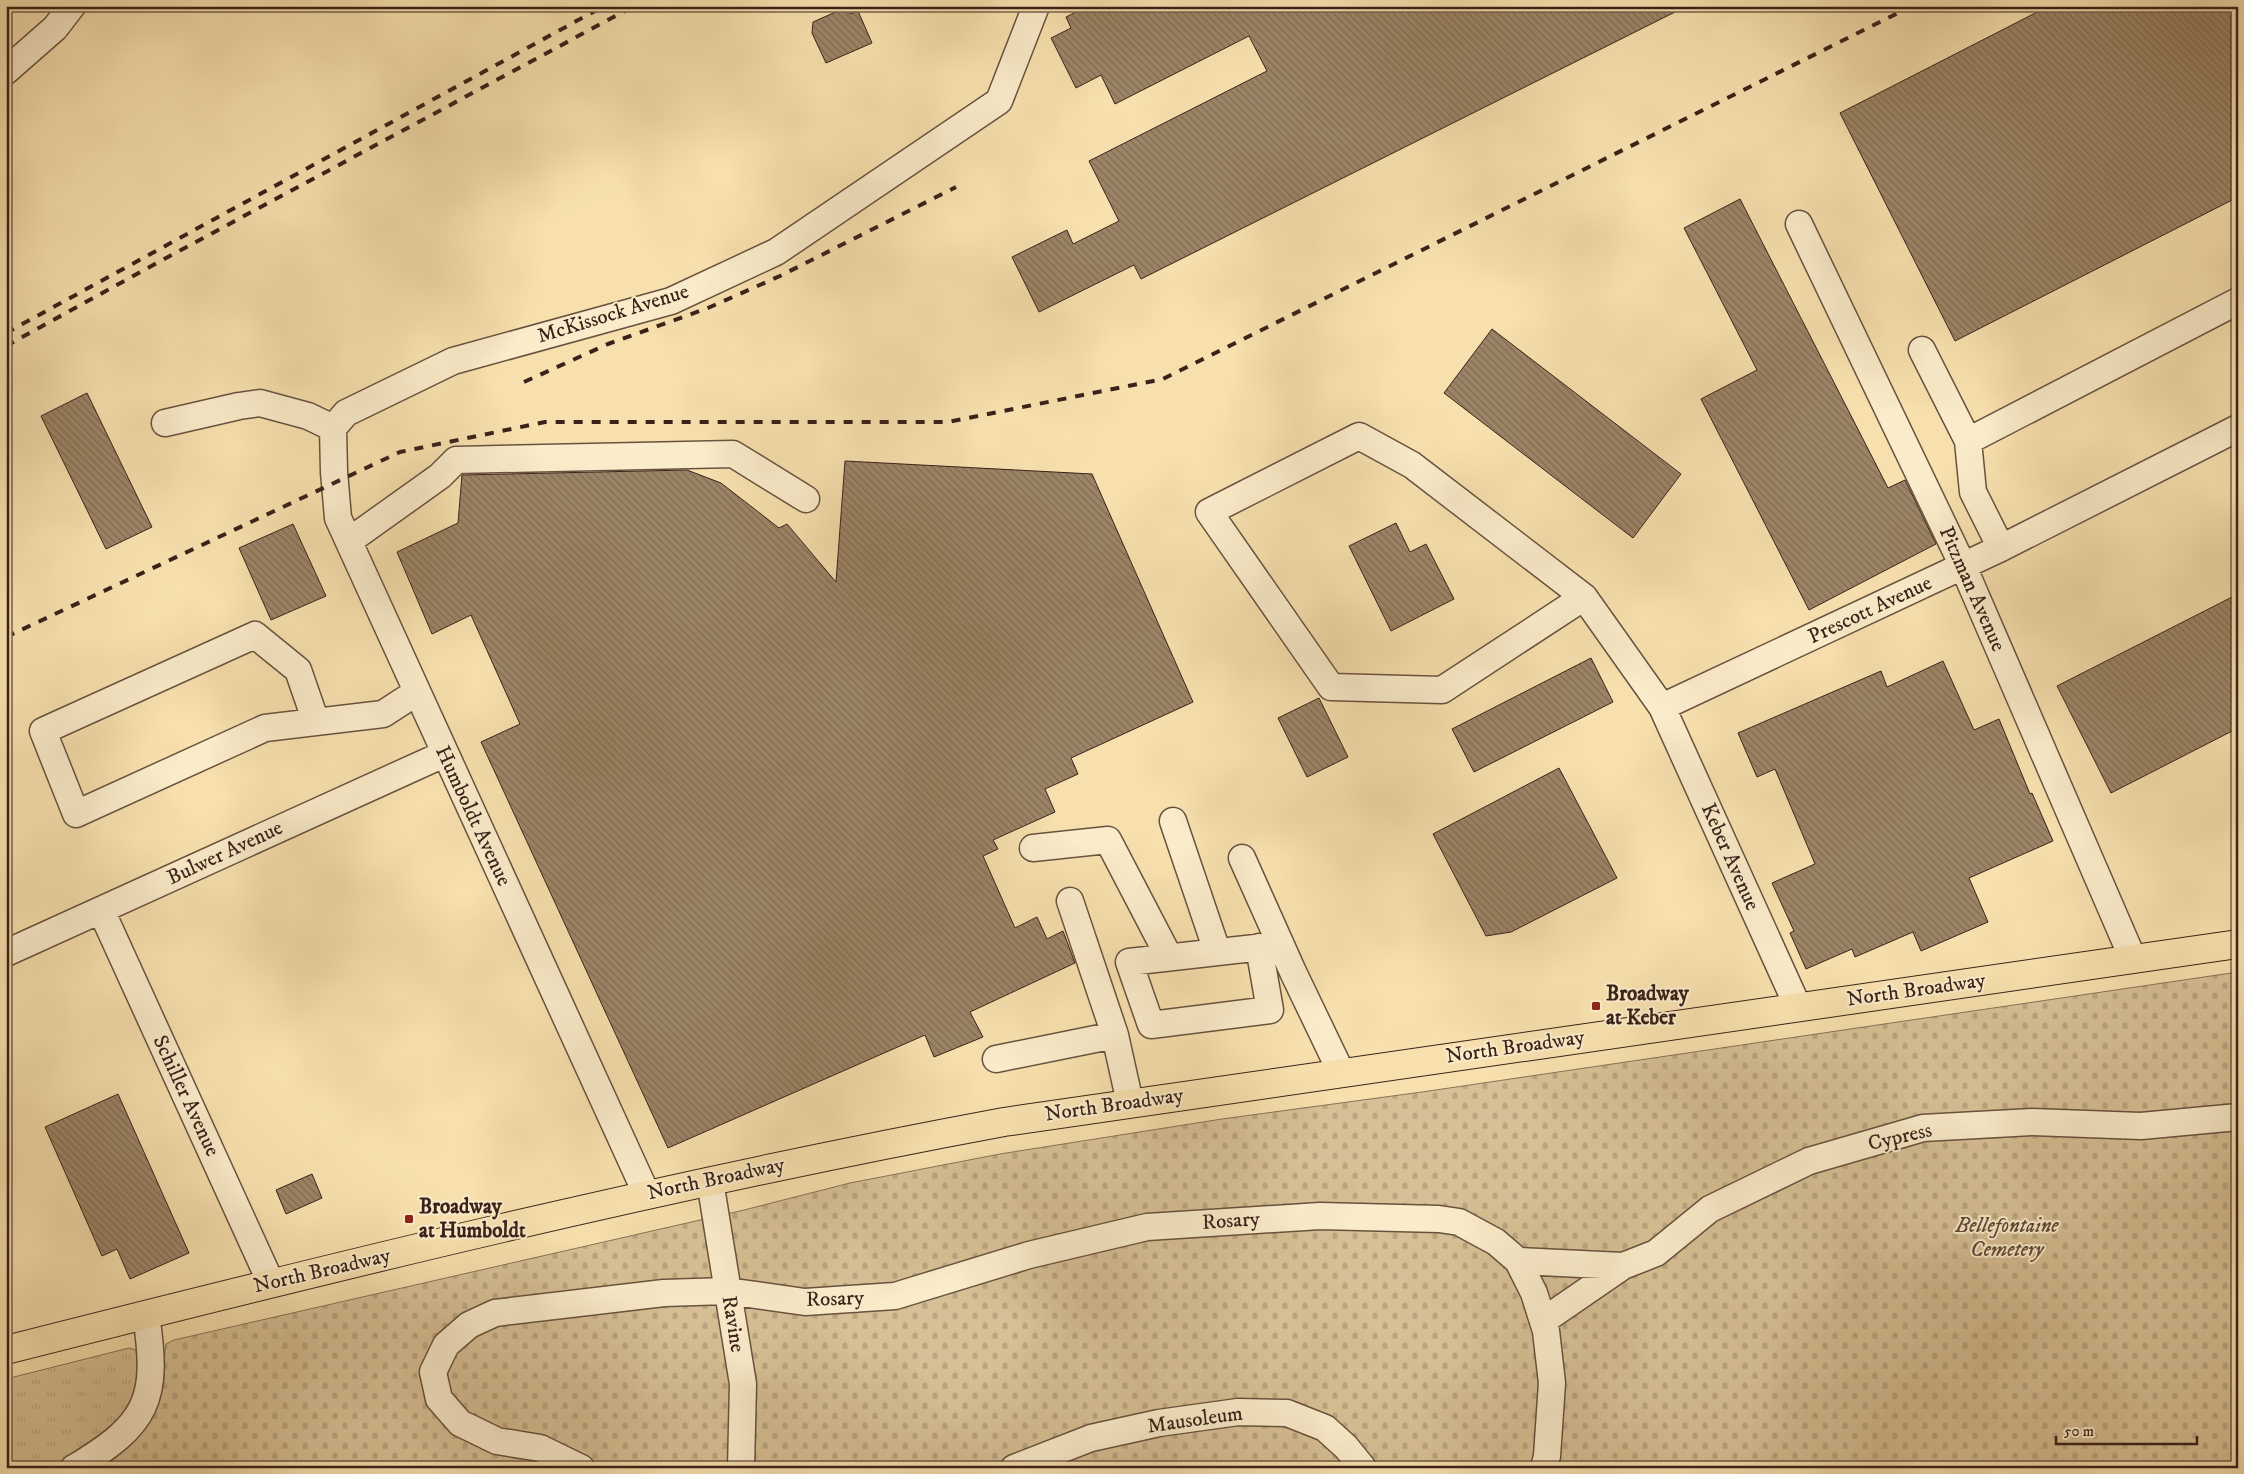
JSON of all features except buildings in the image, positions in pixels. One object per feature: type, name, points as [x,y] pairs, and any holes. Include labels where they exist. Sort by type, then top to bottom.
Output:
[{"type":"main road","name":"North Broadway","points":[[6,1350],[271,1283],[647,1194],[828,1155],[948,1132],[1341,1072],[2238,944]]},
{"type":"street","points":[[6,71],[55,28],[72,6]]},
{"type":"street","name":"McKissock Avenue","points":[[333,428],[346,413],[453,361],[671,301],[776,252],[999,101],[1036,6]]},
{"type":"street","name":"Pitzman Avenue","points":[[1799,224],[1963,566],[2132,959]]},
{"type":"street","points":[[1968,441],[2238,301]]},
{"type":"street","points":[[1922,350],[1968,441],[1973,492],[2001,548]]},
{"type":"street","points":[[165,423],[260,403],[308,416],[333,428]]},
{"type":"street","name":"Humboldt Avenue","points":[[333,428],[338,518],[444,754],[647,1194]]},
{"type":"street","name":"Prescott Avenue","points":[[1662,707],[2001,548],[2238,428]]},
{"type":"street","name":"Keber Avenue","points":[[1584,597],[1442,690],[1331,687],[1209,512],[1359,436],[1412,465],[1584,597],[1662,707],[1798,1007]]},
{"type":"street","points":[[349,541],[440,476],[456,460],[733,454],[806,499]]},
{"type":"street","points":[[316,722],[298,670],[255,635],[43,731],[76,814],[265,728],[316,722],[383,714],[417,692]]},
{"type":"street","name":"Bulwer Avenue","points":[[6,953],[444,754]]},
{"type":"street","points":[[1173,821],[1217,950]]},
{"type":"street","points":[[1033,848],[1108,840],[1169,957]]},
{"type":"street","points":[[1242,858],[1270,946],[1341,1072]]},
{"type":"street","points":[[1070,901],[1116,1035],[1130,1103]]},
{"type":"street","name":"Schiller Avenue","points":[[101,910],[271,1283]]},
{"type":"street","points":[[1270,946],[1270,1010],[1151,1025],[1129,962],[1217,950],[1270,946]]},
{"type":"street","points":[[996,1059],[1116,1035]]},
{"type":"street","name":"Cypress","points":[[1543,1321],[1623,1266],[1656,1253],[1710,1209],[1809,1161],[1923,1128],[2032,1122],[2141,1126],[2238,1117]]},
{"type":"street","name":"Ravine","points":[[710,1181],[743,1384],[741,1468]]},
{"type":"street","name":"Rosary","points":[[581,1468],[540,1448],[497,1441],[460,1423],[440,1399],[434,1372],[446,1345],[469,1325],[495,1313],[664,1293],[728,1290],[805,1302],[895,1296],[1029,1255],[1147,1227],[1320,1216],[1439,1219],[1459,1222],[1496,1242],[1518,1261],[1534,1294],[1543,1321],[1552,1383],[1547,1456],[1544,1468]]},
{"type":"street","name":"Cypress","points":[[1518,1261],[1623,1266]]},
{"type":"street","points":[[74,1468],[117,1440],[138,1417],[148,1394],[151,1369],[152,1354],[146,1315]]},
{"type":"street","name":"Mausoleum","points":[[1014,1468],[1091,1438],[1159,1423],[1238,1412],[1287,1413],[1325,1428],[1346,1447],[1364,1468]]},
{"type":"green space","name":"Bellefontaine Cemetery","points":[[2238,972],[2238,1468],[95,1468],[129,1444],[153,1414],[163,1387],[166,1344],[174,1340],[744,1210],[850,1183],[1000,1154],[1222,1119],[1422,1092]]},
{"type":"green space","points":[[129,1348],[136,1350],[137,1368],[135,1384],[125,1409],[106,1430],[53,1467],[44,1469],[6,1468],[6,1379]]},
{"type":"railway","points":[[6,333],[604,6]]},
{"type":"railway","points":[[6,346],[634,6]]},
{"type":"railway","points":[[6,637],[400,452],[545,422],[948,422],[1163,379],[1912,6]]},
{"type":"railway","points":[[524,382],[608,344],[708,308],[780,276],[956,187]]},
{"type":"place","name":"Broadway at Keber","points":[[1596,1006]]},
{"type":"place","name":"Broadway at Humboldt","points":[[409,1219]]}]
